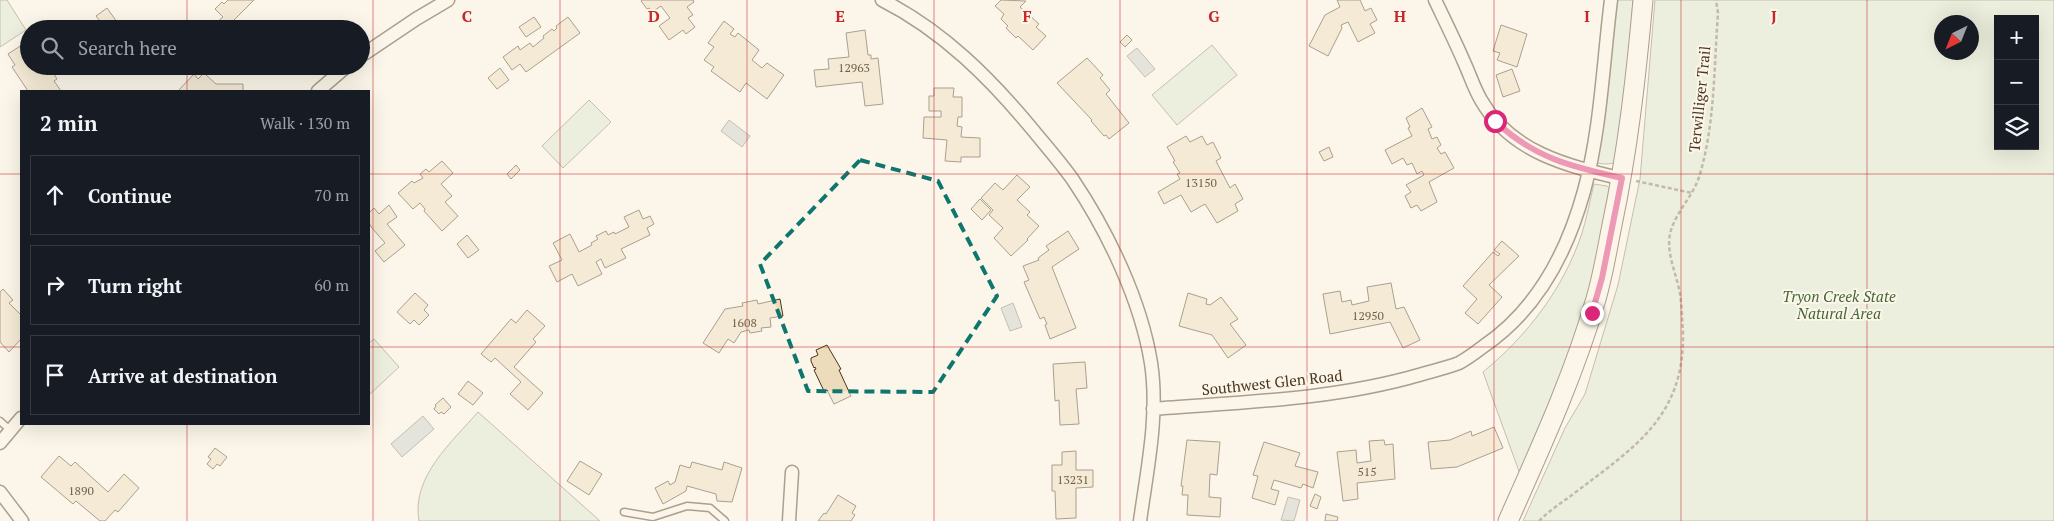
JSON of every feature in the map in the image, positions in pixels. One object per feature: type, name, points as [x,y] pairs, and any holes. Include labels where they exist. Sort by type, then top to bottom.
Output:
[{"type":"main road","points":[[1508,521],[1568,378],[1592,313],[1602,278],[1622,178],[1635,91],[1643,0]]},
{"type":"street","points":[[370,50],[448,0]]},
{"type":"street","points":[[882,0],[930,29],[982,72],[1012,105],[1072,179],[1106,237],[1137,310],[1151,363],[1153,409],[1140,521]]},
{"type":"street","points":[[1435,0],[1461,54],[1475,89],[1495,121],[1515,138],[1541,155],[1588,171],[1622,178]]},
{"type":"street","name":"Southwest Glen Road","points":[[1153,409],[1324,396],[1386,384],[1459,363],[1503,333],[1550,277],[1569,238],[1585,189],[1600,95],[1611,0]]},
{"type":"street","points":[[319,90],[337,75]]},
{"type":"street","points":[[0,443],[20,419]]},
{"type":"street","points":[[789,521],[792,472]]},
{"type":"street","points":[[0,492],[22,521]]},
{"type":"lane","points":[[0,421],[10,431]]},
{"type":"lane","points":[[624,512],[653,517],[686,506],[710,508],[726,521]]},
{"type":"path","name":"Terwilliger Trail","points":[[1539,521],[1634,447],[1655,426],[1670,400],[1679,372],[1683,333],[1680,295],[1670,250],[1670,236],[1676,218],[1698,183],[1704,163],[1709,132],[1718,13],[1716,0]]},
{"type":"path","points":[[1622,178],[1692,193]]},
{"type":"highlighted area","points":[[860,160],[938,181],[997,296],[933,392],[808,391],[760,264]]},
{"type":"green space","points":[[0,0],[7,0],[20,21],[20,34],[0,47]]},
{"type":"green space","points":[[1617,0],[1633,0],[1620,158],[1612,163],[1595,163]]},
{"type":"green space","name":"Tryon Creek State Natural Area","points":[[1655,0],[2054,0],[2054,521],[1523,521],[1565,428],[1585,394],[1618,285],[1640,179]]},
{"type":"green space","points":[[1212,45],[1237,75],[1177,125],[1152,95]]},
{"type":"green space","points":[[589,100],[611,122],[563,168],[542,146]]},
{"type":"green space","points":[[1594,184],[1607,186],[1612,191],[1598,267],[1553,399],[1520,474],[1483,372],[1515,343],[1554,292],[1565,273],[1582,233]]},
{"type":"green space","points":[[374,339],[399,367],[370,394],[370,342]]},
{"type":"green space","points":[[478,412],[600,521],[419,521],[418,505],[427,475],[446,448]]},
{"type":"shaded area","points":[[1137,48],[1155,69],[1145,77],[1127,56]]},
{"type":"shaded area","points":[[729,120],[750,136],[742,147],[721,131]]},
{"type":"shaded area","points":[[1013,303],[1022,327],[1010,331],[1001,308]]},
{"type":"shaded area","points":[[423,416],[434,429],[402,457],[391,444]]},
{"type":"shaded area","points":[[1288,497],[1300,500],[1294,521],[1281,520]]},
{"type":"building","points":[[228,0],[254,0],[234,20],[220,20],[223,17],[215,9],[222,2],[224,4]]},
{"type":"building","points":[[642,0],[693,0],[694,2],[687,7],[693,15],[688,18],[695,27],[686,34],[683,30],[669,40],[659,26],[670,18],[661,6],[652,12],[649,8],[647,9]]},
{"type":"building","points":[[1001,0],[1026,1],[1020,7],[1039,24],[1036,27],[1046,36],[1033,50],[1006,28],[1008,26],[1001,19],[1004,14],[995,6]]},
{"type":"building","points":[[1337,0],[1360,0],[1365,11],[1371,8],[1377,20],[1370,24],[1375,33],[1358,42],[1348,22],[1341,25],[1342,28],[1328,56],[1309,46],[1325,15],[1340,7]]},
{"type":"building","points":[[107,8],[116,20],[99,20],[96,16]]},
{"type":"building","points":[[534,17],[541,27],[526,37],[519,27]]},
{"type":"building","points":[[568,17],[580,33],[526,72],[520,64],[512,70],[503,57],[518,46],[520,50],[530,43],[533,47],[544,38],[543,36],[552,29],[554,31],[557,28],[556,26]]},
{"type":"building","points":[[724,21],[734,29],[730,34],[735,37],[738,33],[759,50],[752,60],[762,68],[767,63],[784,75],[767,99],[746,83],[740,92],[711,71],[714,67],[704,60],[714,47],[708,43]]},
{"type":"building","points":[[1501,25],[1527,34],[1517,67],[1497,60],[1500,53],[1493,51]]},
{"type":"building","points":[[865,30],[868,55],[871,55],[871,59],[878,58],[883,104],[865,106],[862,82],[816,87],[814,70],[829,69],[828,59],[849,57],[846,33]]},
{"type":"building","points":[[1127,35],[1132,40],[1125,47],[1120,42]]},
{"type":"building","points":[[20,46],[20,75],[55,75],[57,79],[54,81],[60,90],[27,90],[12,67],[15,65],[8,54]]},
{"type":"building","points":[[1087,58],[1103,75],[1100,78],[1110,90],[1106,94],[1129,123],[1109,139],[1106,135],[1104,136],[1092,120],[1057,83]]},
{"type":"building","points":[[500,68],[509,80],[497,89],[488,78]]},
{"type":"building","points":[[1512,69],[1520,91],[1503,97],[1496,75]]},
{"type":"building","points":[[193,75],[198,79],[202,75],[206,75],[216,84],[243,84],[243,90],[179,90]]},
{"type":"building","points":[[934,88],[954,88],[953,97],[962,97],[962,117],[958,117],[957,126],[962,127],[961,137],[980,138],[980,157],[961,157],[961,162],[945,161],[947,140],[923,138],[924,117],[941,117],[941,111],[929,111],[929,96],[934,96]]},
{"type":"building","points":[[1422,108],[1432,127],[1428,129],[1432,139],[1437,137],[1441,145],[1437,148],[1441,154],[1445,152],[1454,168],[1429,182],[1437,202],[1421,211],[1417,205],[1411,208],[1405,196],[1411,192],[1406,185],[1424,175],[1422,171],[1417,174],[1412,163],[1407,165],[1403,158],[1392,164],[1385,150],[1412,136],[1406,118]]},
{"type":"building","points":[[1186,136],[1190,142],[1202,136],[1207,145],[1213,142],[1221,158],[1216,161],[1230,188],[1235,184],[1243,199],[1235,204],[1238,211],[1217,223],[1205,204],[1191,212],[1181,195],[1164,204],[1158,192],[1180,179],[1177,174],[1180,173],[1167,147]]},
{"type":"building","points":[[1329,147],[1333,157],[1324,161],[1319,152]]},
{"type":"building","points":[[442,161],[453,173],[441,184],[452,196],[445,202],[458,216],[442,231],[424,211],[425,209],[420,203],[413,209],[398,193],[412,181],[414,183],[423,178],[420,174],[426,169],[429,172]]},
{"type":"building","points":[[516,165],[520,170],[511,179],[507,174]]},
{"type":"building","points":[[1017,175],[1030,187],[1017,200],[1030,212],[1027,215],[1039,226],[1028,240],[1011,256],[994,238],[1003,228],[989,215],[993,210],[981,198],[995,183],[1003,190]]},
{"type":"building","points":[[980,199],[991,210],[982,220],[971,209]]},
{"type":"building","points":[[389,205],[397,217],[387,224],[405,245],[384,262],[375,251],[385,243],[370,225],[370,212],[374,208],[379,214]]},
{"type":"building","points":[[639,210],[643,219],[650,216],[654,224],[647,228],[650,235],[621,249],[626,258],[605,268],[601,259],[596,262],[602,274],[578,286],[572,274],[557,282],[549,266],[562,260],[553,243],[570,234],[579,252],[592,245],[591,243],[598,239],[596,236],[606,231],[608,235],[614,232],[615,234],[629,227],[624,217]]},
{"type":"building","points":[[1068,231],[1079,249],[1052,267],[1076,328],[1050,339],[1044,317],[1040,319],[1024,282],[1029,280],[1023,266],[1039,260],[1038,258],[1049,250],[1046,246]]},
{"type":"building","points":[[467,235],[479,250],[468,258],[457,244]]},
{"type":"building","points":[[1502,241],[1519,256],[1489,285],[1502,297],[1478,324],[1465,313],[1477,299],[1463,286],[1493,252],[1498,256],[1500,254],[1494,250]]},
{"type":"building","points":[[1391,283],[1396,309],[1404,307],[1420,340],[1403,348],[1390,322],[1330,334],[1323,294],[1340,291],[1342,302],[1351,300],[1352,305],[1369,301],[1367,287]]},
{"type":"building","points":[[3,289],[13,300],[9,303],[20,314],[20,340],[9,352],[0,342],[0,292]]},
{"type":"building","points":[[415,293],[428,305],[424,310],[429,315],[419,325],[414,320],[410,324],[397,312]]},
{"type":"building","points":[[1188,293],[1207,299],[1206,304],[1210,305],[1221,297],[1238,319],[1230,324],[1246,345],[1228,358],[1212,335],[1179,326]]},
{"type":"building","points":[[780,299],[783,316],[770,318],[771,327],[761,328],[762,331],[750,333],[749,330],[741,332],[734,343],[728,339],[719,353],[703,343],[725,309],[743,306],[742,303],[757,300],[758,304]]},
{"type":"building","points":[[527,310],[545,326],[533,339],[536,342],[514,367],[543,393],[528,410],[510,394],[521,382],[495,358],[491,362],[481,354],[511,319],[516,323]]},
{"type":"building","points":[[827,345],[841,369],[839,370],[851,396],[834,404],[827,390],[824,391],[811,361],[811,358],[818,355],[816,350]]},
{"type":"building","points":[[1085,362],[1087,388],[1076,389],[1079,424],[1060,425],[1059,400],[1055,401],[1053,364]]},
{"type":"building","points":[[468,381],[483,393],[473,405],[458,394]]},
{"type":"building","points":[[443,398],[451,407],[444,414],[441,412],[439,414],[434,409],[435,405]]},
{"type":"building","points":[[1494,427],[1503,448],[1457,467],[1431,469],[1428,442],[1450,440],[1471,431],[1472,436]]},
{"type":"building","points":[[1187,440],[1220,442],[1217,475],[1210,474],[1209,497],[1221,498],[1220,517],[1187,515],[1188,495],[1182,495],[1183,486],[1181,486]]},
{"type":"building","points":[[1384,440],[1385,445],[1393,444],[1395,479],[1357,483],[1358,499],[1343,501],[1337,452],[1356,450],[1357,463],[1371,461],[1369,441]]},
{"type":"building","points":[[1264,442],[1300,453],[1295,466],[1318,472],[1313,488],[1303,484],[1301,488],[1274,480],[1271,489],[1279,491],[1275,505],[1252,498],[1258,476],[1253,475]]},
{"type":"building","points":[[215,448],[227,457],[220,466],[217,464],[213,469],[207,464],[211,459],[208,457]]},
{"type":"building","points":[[1076,451],[1076,470],[1093,470],[1093,487],[1076,488],[1076,518],[1056,519],[1055,491],[1052,491],[1052,465],[1062,465],[1062,452]]},
{"type":"building","points":[[59,456],[71,466],[75,462],[108,492],[124,474],[139,488],[118,512],[115,510],[105,521],[100,521],[76,501],[73,504],[41,477]]},
{"type":"building","points":[[580,461],[602,474],[589,495],[567,481]]},
{"type":"building","points":[[692,462],[722,470],[724,462],[742,468],[732,502],[717,501],[716,494],[687,486],[686,491],[663,504],[655,488],[668,481],[670,485],[675,482],[680,465],[690,468]]},
{"type":"building","points":[[1315,494],[1321,497],[1317,509],[1310,506]]},
{"type":"building","points":[[838,495],[856,506],[852,513],[855,515],[851,521],[818,521],[824,513],[826,514]]},
{"type":"building","points":[[1326,514],[1338,517],[1337,521],[1325,521]]},
{"type":"route","points":[[1495,121],[1527,147],[1541,155],[1576,168],[1622,178],[1602,278],[1592,313]]}]
